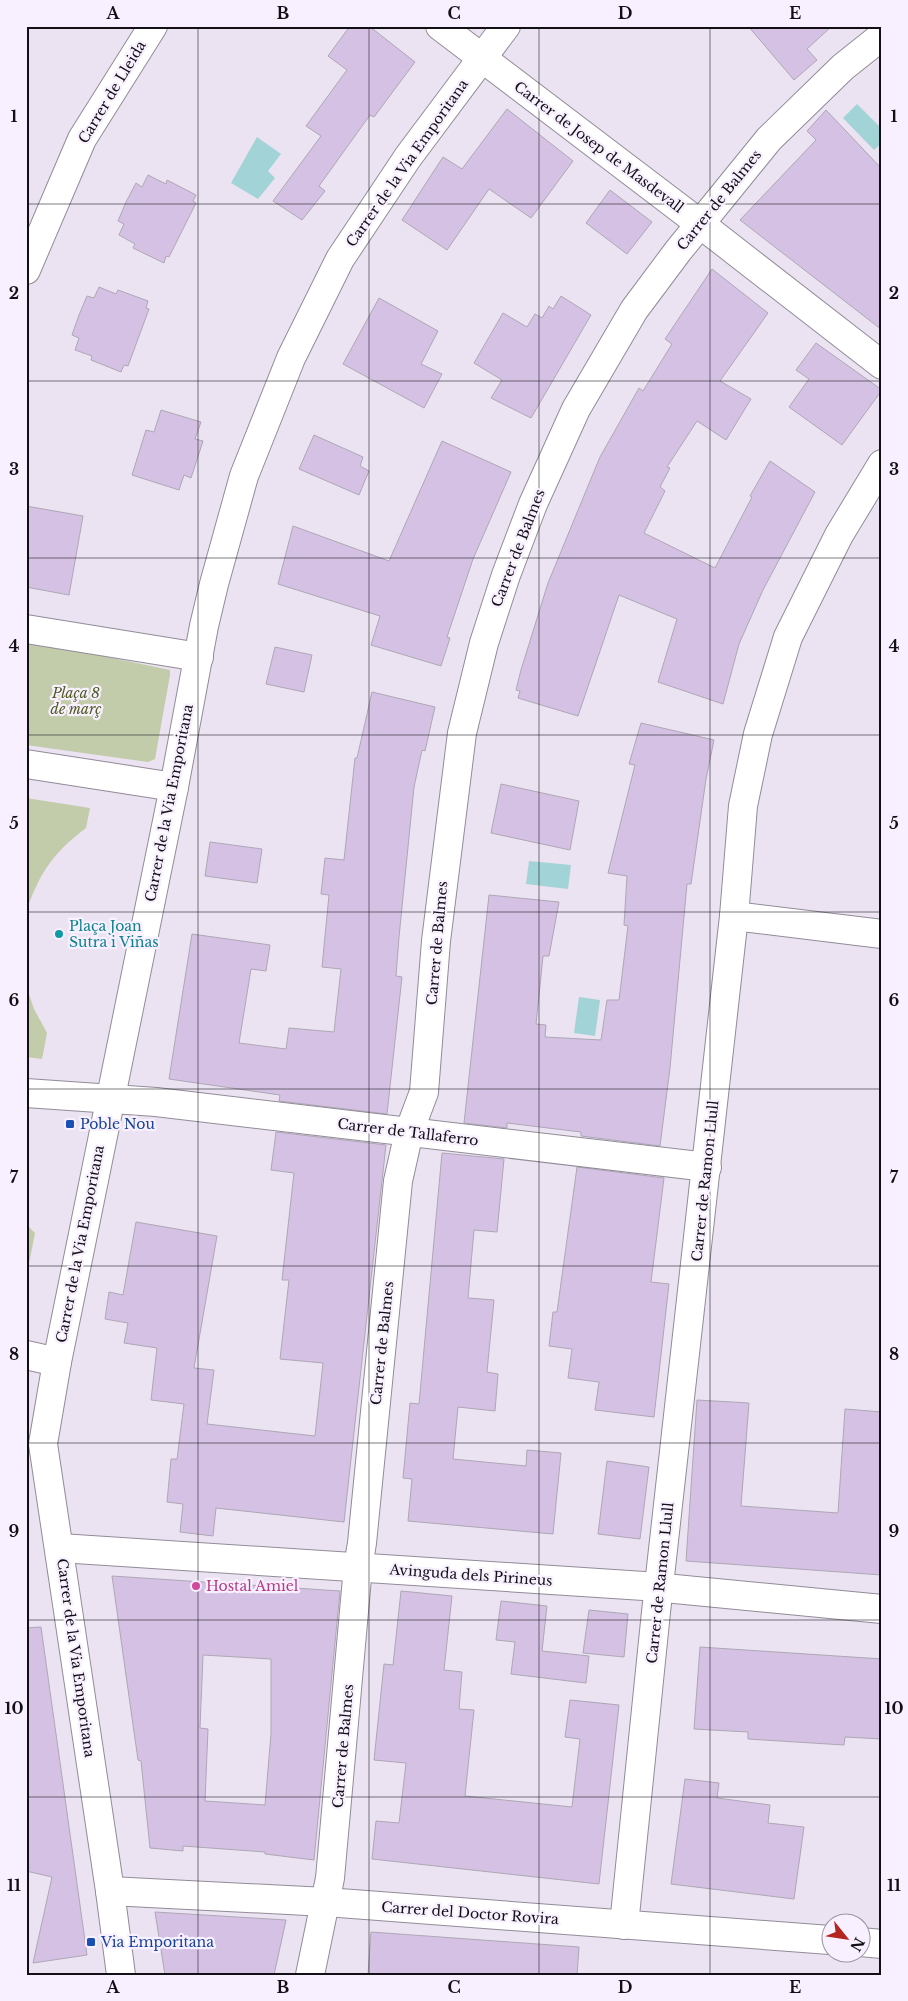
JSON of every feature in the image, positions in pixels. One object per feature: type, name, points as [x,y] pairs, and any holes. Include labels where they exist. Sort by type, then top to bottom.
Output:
[{"type":"street","name":"Carrer de Lleida","points":[[26,270],[82,139],[153,26]]},
{"type":"street","name":"Carrer de Josep de Masdevall","points":[[440,26],[882,365]]},
{"type":"street","name":"Carrer de la Via Emporitana","points":[[121,1975],[60,1548],[36,1457],[43,1444],[57,1362],[174,787],[198,657],[214,584],[244,476],[291,358],[340,259],[408,157],[506,26]]},
{"type":"street","name":"Carrer de Balmes","points":[[310,1975],[326,1902],[398,1181],[408,1132],[424,1092],[436,941],[450,811],[462,734],[484,643],[506,575],[534,504],[576,409],[634,310],[699,223],[769,139],[843,67],[882,36]]},
{"type":"street","name":"Carrer de Ramon Llull","points":[[624,1925],[659,1588],[734,916],[743,806],[758,734],[788,637],[839,534],[882,464]]},
{"type":"street","points":[[26,629],[198,657]]},
{"type":"street","points":[[26,764],[174,787]]},
{"type":"street","points":[[734,916],[882,934]]},
{"type":"street","name":"Carrer de Tallaferro","points":[[26,1093],[156,1102],[707,1167]]},
{"type":"street","points":[[26,1355],[57,1362]]},
{"type":"street","name":"Avinguda dels Pirineus","points":[[60,1548],[659,1588],[882,1609]]},
{"type":"street","name":"Carrer del Doctor Rovira","points":[[110,1891],[326,1902],[820,1939]]},
{"type":"green space","name":"Plaça 8 de març","points":[[26,640],[170,670],[155,759],[148,762],[26,745]]},
{"type":"green space","points":[[26,798],[90,808],[86,828],[65,846],[49,864],[42,874],[26,912]]},
{"type":"green space","points":[[26,985],[34,1009],[47,1033],[42,1059],[26,1057]]},
{"type":"green space","points":[[26,1224],[35,1233],[26,1279]]},
{"type":"shaded area","points":[[857,104],[882,129],[882,143],[874,150],[843,118]]},
{"type":"shaded area","points":[[257,137],[281,154],[268,171],[275,178],[258,199],[231,183]]},
{"type":"shaded area","points":[[529,861],[571,865],[568,889],[526,884]]},
{"type":"shaded area","points":[[579,997],[600,1000],[595,1036],[574,1033]]},
{"type":"building","points":[[350,26],[369,26],[415,62],[374,117],[370,115],[319,186],[325,191],[302,220],[273,201],[321,136],[306,126],[347,70],[328,56]]},
{"type":"building","points":[[748,26],[832,26],[807,49],[817,60],[794,80]]},
{"type":"building","points":[[507,109],[573,161],[531,218],[489,189],[447,250],[402,220],[443,157],[462,169]]},
{"type":"building","points":[[826,110],[882,169],[882,330],[740,220],[816,140],[807,131]]},
{"type":"building","points":[[148,175],[166,184],[167,180],[196,195],[193,201],[196,203],[169,257],[166,256],[164,263],[133,248],[135,244],[119,235],[124,224],[118,221],[126,202],[136,183],[142,187]]},
{"type":"building","points":[[610,190],[652,222],[627,254],[586,223]]},
{"type":"building","points":[[712,269],[768,313],[720,381],[751,399],[726,440],[697,421],[667,467],[670,468],[660,487],[665,491],[644,533],[715,568],[752,497],[750,496],[770,461],[815,492],[763,590],[739,644],[723,704],[658,682],[677,619],[619,595],[578,716],[518,698],[520,691],[516,690],[521,670],[548,583],[600,457],[639,388],[643,391],[672,344],[665,339]]},
{"type":"building","points":[[99,287],[116,294],[118,290],[148,301],[146,308],[149,309],[128,366],[124,365],[121,372],[91,360],[92,356],[75,350],[79,338],[72,335],[79,315],[87,296],[94,298]]},
{"type":"building","points":[[561,296],[591,315],[531,418],[491,398],[502,380],[474,363],[503,313],[527,327],[535,314],[542,318],[549,306],[553,309]]},
{"type":"building","points":[[379,298],[438,331],[421,364],[442,374],[424,408],[343,364]]},
{"type":"building","points":[[816,343],[882,390],[842,445],[789,407],[809,379],[796,370]]},
{"type":"building","points":[[161,410],[201,422],[195,439],[203,441],[191,478],[184,475],[179,490],[132,475],[146,430],[154,432]]},
{"type":"building","points":[[314,435],[363,457],[360,466],[369,471],[359,495],[299,469]]},
{"type":"building","points":[[442,441],[511,472],[473,559],[447,637],[450,638],[441,666],[371,645],[380,616],[278,584],[293,526],[389,561]]},
{"type":"building","points":[[26,506],[83,516],[69,595],[26,587]]},
{"type":"building","points":[[275,647],[312,655],[304,692],[266,684]]},
{"type":"building","points":[[372,692],[435,707],[425,751],[422,750],[414,787],[396,976],[402,977],[387,1114],[279,1101],[280,1095],[169,1079],[192,934],[270,945],[266,971],[251,969],[239,1043],[286,1049],[289,1028],[334,1032],[341,969],[322,967],[329,895],[321,894],[325,858],[344,860],[355,758],[357,758]]},
{"type":"building","points":[[641,723],[714,740],[706,779],[691,884],[687,884],[670,1068],[660,1146],[581,1136],[581,1132],[507,1123],[507,1128],[464,1123],[489,895],[559,902],[549,956],[543,956],[536,1024],[546,1025],[545,1037],[601,1040],[607,1000],[619,1000],[628,926],[624,925],[627,876],[608,873],[635,765],[629,764]]},
{"type":"building","points":[[501,784],[579,801],[570,850],[491,833]]},
{"type":"building","points":[[210,842],[262,849],[257,883],[205,876]]},
{"type":"building","points":[[276,1132],[386,1145],[344,1522],[216,1508],[213,1536],[180,1532],[183,1504],[167,1502],[171,1459],[177,1459],[184,1404],[151,1400],[157,1348],[124,1343],[128,1323],[105,1319],[109,1292],[123,1295],[136,1222],[217,1236],[194,1368],[214,1370],[207,1424],[315,1436],[323,1363],[280,1359],[289,1280],[282,1280],[294,1173],[271,1170]]},
{"type":"building","points":[[442,1153],[504,1159],[497,1232],[474,1230],[468,1298],[494,1300],[487,1372],[498,1374],[495,1411],[458,1407],[453,1459],[526,1466],[527,1450],[561,1453],[553,1534],[408,1521],[412,1479],[403,1478],[410,1403],[419,1404]]},
{"type":"building","points":[[577,1167],[664,1178],[651,1282],[669,1284],[654,1417],[595,1410],[599,1382],[568,1378],[572,1349],[549,1346],[553,1312],[557,1312]]},
{"type":"building","points":[[697,1400],[749,1403],[741,1506],[838,1513],[845,1409],[882,1412],[882,1575],[686,1561]]},
{"type":"building","points":[[607,1461],[649,1467],[640,1539],[598,1534]]},
{"type":"building","points":[[112,1576],[340,1591],[314,1860],[265,1854],[265,1852],[183,1846],[183,1851],[150,1848],[141,1761],[138,1760]],"holes":[[[203,1655],[271,1659],[271,1734],[265,1805],[205,1801],[208,1729],[200,1728]]]},
{"type":"building","points":[[401,1591],[452,1596],[444,1670],[462,1672],[459,1709],[474,1710],[465,1796],[572,1807],[580,1739],[565,1737],[570,1700],[619,1705],[599,1884],[372,1859],[376,1821],[399,1823],[406,1763],[374,1760],[384,1664],[393,1665]]},
{"type":"building","points":[[501,1601],[547,1606],[542,1651],[589,1656],[586,1683],[511,1674],[515,1642],[496,1640]]},
{"type":"building","points":[[589,1610],[628,1614],[624,1657],[583,1653]]},
{"type":"building","points":[[41,1627],[87,1955],[33,1963],[52,1877],[26,1871],[26,1628]]},
{"type":"building","points":[[700,1647],[882,1659],[882,1739],[845,1737],[844,1745],[748,1739],[748,1732],[694,1729]]},
{"type":"building","points":[[685,1779],[719,1783],[717,1798],[770,1805],[768,1823],[804,1827],[794,1899],[671,1884]]},
{"type":"building","points":[[155,1912],[286,1920],[274,1975],[165,1975]]},
{"type":"building","points":[[371,1932],[579,1947],[577,1975],[368,1975]]},
{"type":"place","name":"Plaça Joan Sutra i Viñas","points":[[59,934]]},
{"type":"place","name":"Poble Nou","points":[[70,1124]]},
{"type":"place","name":"Hostal Amiel","points":[[196,1586]]},
{"type":"place","name":"Via Emporitana","points":[[91,1942]]}]
